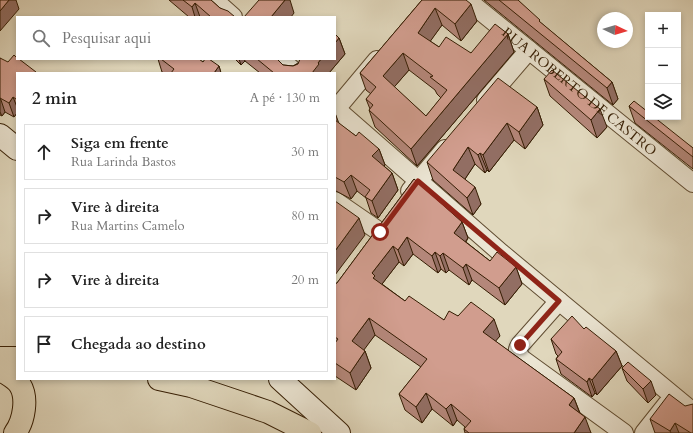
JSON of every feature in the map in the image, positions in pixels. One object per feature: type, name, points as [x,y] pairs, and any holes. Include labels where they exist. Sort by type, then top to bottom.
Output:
[{"type":"highway","points":[[0,358],[16,358]]},
{"type":"highway","points":[[0,370],[20,384],[24,396],[23,415],[16,433]]},
{"type":"highway","points":[[164,380],[191,386],[268,412],[310,433]]},
{"type":"street","points":[[214,0],[232,16]]},
{"type":"street","name":"RUA ROBERTO DE CASTRO","points":[[467,0],[693,183]]},
{"type":"street","points":[[388,48],[336,108],[418,181],[693,412]]},
{"type":"street","points":[[473,116],[528,50]]},
{"type":"street","points":[[281,60],[295,72]]},
{"type":"street","points":[[336,201],[385,225],[418,181],[458,134]]},
{"type":"street","points":[[0,135],[16,148]]},
{"type":"street","points":[[559,301],[520,345],[517,350],[518,354],[522,359],[624,433]]},
{"type":"street","points":[[281,380],[339,433]]},
{"type":"street","points":[[644,433],[673,395]]},
{"type":"building","points":[[0,0],[9,0],[0,11]]},
{"type":"building","points":[[183,0],[211,0],[220,8],[228,11],[234,16],[210,16],[195,3],[192,7]]},
{"type":"building","points":[[259,0],[285,0],[272,16],[245,16]]},
{"type":"building","points":[[422,0],[466,0],[471,4],[455,24],[435,8],[418,33],[439,47],[446,37],[471,53],[495,24],[508,34],[411,149],[369,110],[373,105],[366,99],[376,87],[360,73]],"holes":[[[403,53],[433,76],[430,77],[447,90],[426,116],[383,76]]]},
{"type":"building","points":[[499,0],[518,0],[540,20],[539,21],[612,82],[607,88]]},
{"type":"building","points":[[336,35],[339,38],[336,42]]},
{"type":"building","points":[[14,55],[16,60],[20,60],[36,72],[16,72],[16,99],[13,97],[9,103],[0,98],[0,58],[8,62]]},
{"type":"building","points":[[162,60],[200,60],[203,62],[204,60],[210,60],[219,66],[215,72],[172,72],[174,69]]},
{"type":"building","points":[[258,60],[278,60],[283,65],[293,66],[298,64],[300,60],[320,60],[313,72],[273,72]]},
{"type":"building","points":[[552,70],[600,109],[591,120],[544,79]]},
{"type":"building","points":[[498,78],[537,107],[519,132],[507,123],[483,155],[480,153],[478,155],[468,147],[453,170],[475,187],[467,198],[427,162]]},
{"type":"building","points":[[634,101],[645,110],[645,119],[629,106]]},
{"type":"building","points":[[647,120],[658,120],[693,148],[693,157]]},
{"type":"building","points":[[336,121],[356,136],[359,132],[379,149],[372,156],[392,173],[372,201],[365,197],[370,190],[351,175],[344,182],[336,178]]},
{"type":"building","points":[[414,179],[462,222],[454,233],[490,261],[497,252],[516,267],[499,288],[466,264],[463,268],[443,253],[440,256],[435,252],[432,256],[407,237],[398,250],[393,246],[372,273],[375,276],[373,278],[405,301],[409,296],[444,320],[449,311],[458,316],[471,302],[494,319],[483,332],[574,398],[569,405],[585,417],[574,433],[469,433],[464,429],[471,421],[451,404],[446,409],[426,393],[416,407],[399,394],[427,359],[369,318],[352,341],[365,351],[350,373],[336,364],[336,342],[338,339],[336,338],[337,283]]},
{"type":"building","points":[[336,202],[359,218],[336,250]]},
{"type":"building","points":[[572,316],[584,329],[586,327],[616,351],[592,380],[589,378],[587,382],[556,359],[562,352],[551,339]]},
{"type":"building","points":[[628,362],[651,381],[643,389],[622,368]]},
{"type":"building","points":[[669,394],[685,406],[693,404],[693,433],[675,423],[670,431],[650,419]]},
{"type":"route","points":[[380,232],[418,181],[559,301],[520,345]]}]
